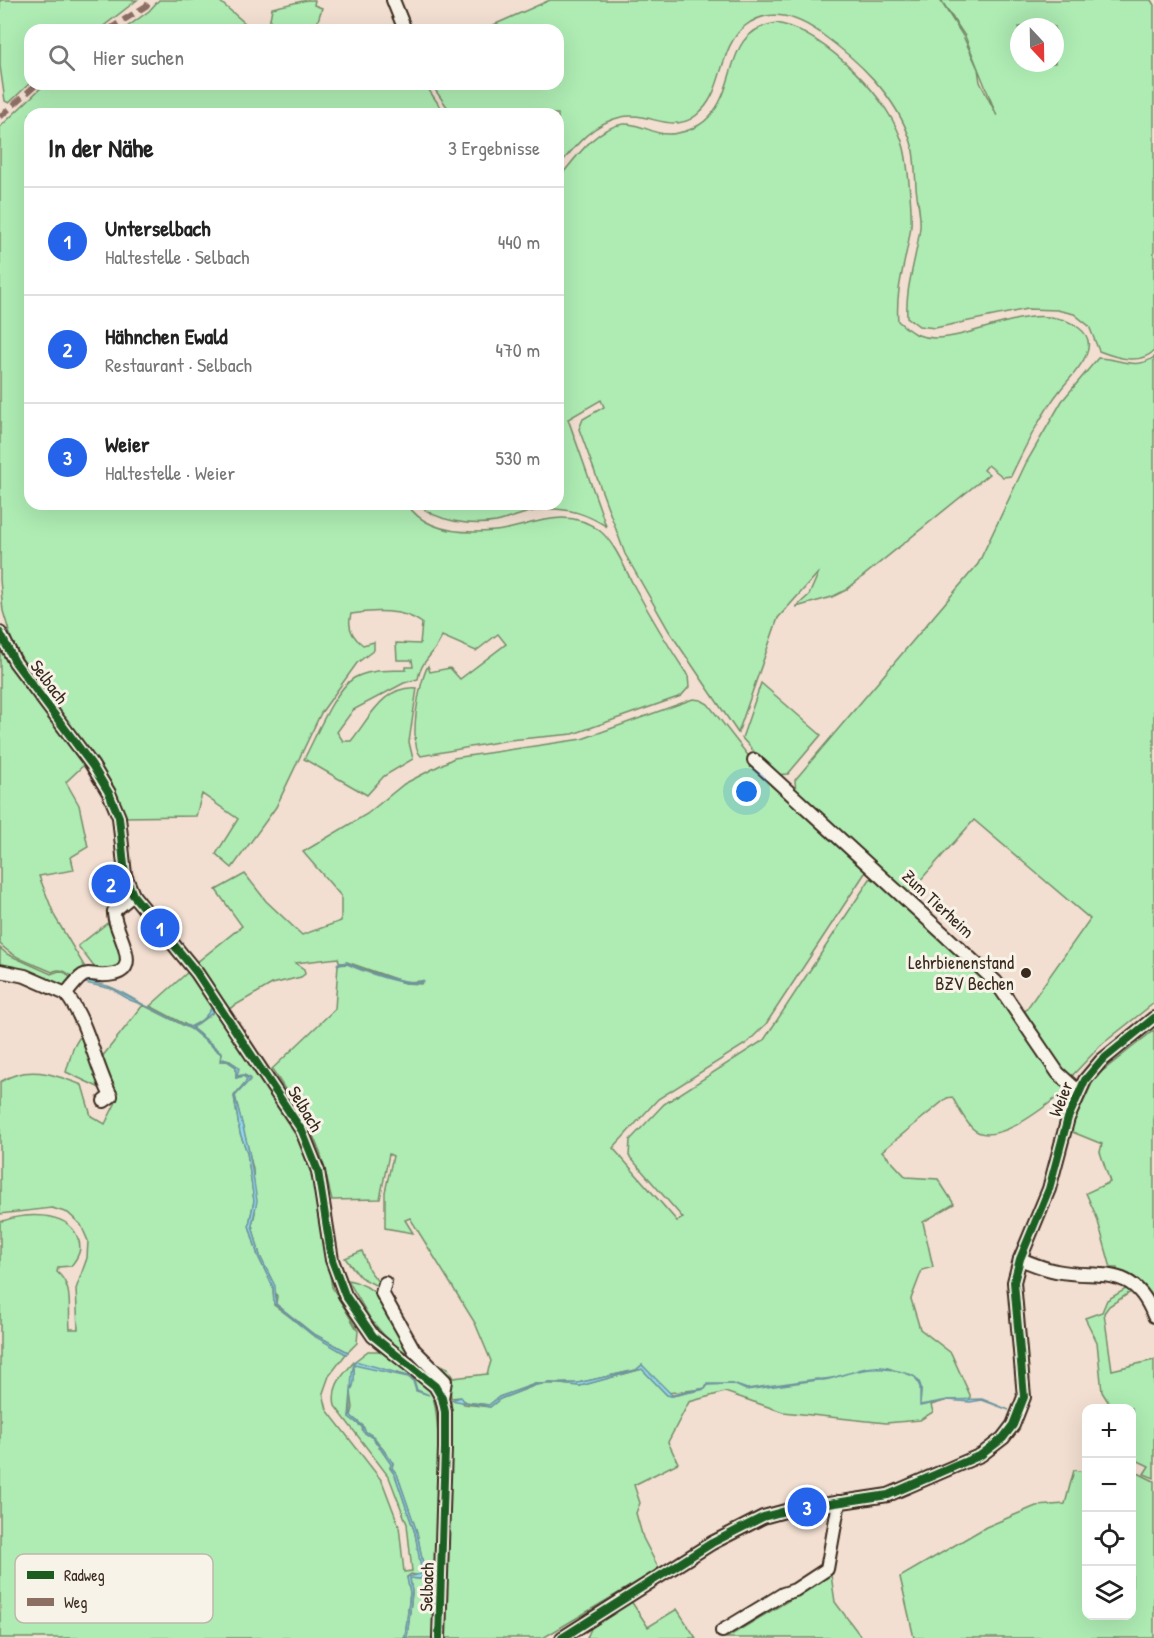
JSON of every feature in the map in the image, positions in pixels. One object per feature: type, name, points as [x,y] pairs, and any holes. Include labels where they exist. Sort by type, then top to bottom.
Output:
[{"type":"street","points":[[393,0],[403,24]]},
{"type":"street","name":"Selbach","points":[[0,633],[15,662],[93,765],[109,793],[119,817],[125,875],[133,895],[197,973],[302,1131],[318,1171],[334,1271],[356,1314],[374,1336],[435,1386],[442,1398],[445,1412],[445,1448],[439,1638]]},
{"type":"street","name":"Zum Tierheim","points":[[754,760],[996,982],[1058,1073],[1079,1092]]},
{"type":"street","points":[[66,994],[80,976],[87,972],[109,975],[119,972],[126,964],[128,955],[113,920],[114,911],[133,895]]},
{"type":"street","points":[[0,971],[25,976],[66,994],[86,1031],[99,1074],[111,1096],[104,1101]]},
{"type":"street","name":"Weier","points":[[562,1638],[737,1528],[789,1510],[888,1495],[981,1455],[1003,1438],[1013,1425],[1024,1397],[1023,1358],[1014,1294],[1020,1259],[1048,1189],[1068,1118],[1079,1092],[1101,1061],[1154,1018]]},
{"type":"street","points":[[1020,1259],[1056,1271],[1121,1278],[1138,1288],[1147,1298],[1154,1316]]},
{"type":"street","name":"Selbach","points":[[385,1283],[382,1293],[414,1350],[445,1381],[442,1398]]},
{"type":"street","points":[[723,1631],[827,1569],[839,1502]]},
{"type":"green space","points":[[0,0],[137,0],[106,24],[24,24],[24,89],[9,103],[5,101],[0,66]]},
{"type":"green space","points":[[159,0],[218,0],[246,24],[131,24]]},
{"type":"green space","points":[[315,0],[314,5],[322,8],[317,24],[269,24],[272,8]]},
{"type":"green space","points":[[550,0],[940,0],[963,36],[978,69],[980,82],[997,116],[965,36],[941,0],[1151,0],[1154,5],[1154,351],[1142,358],[1128,359],[1099,351],[1089,326],[1074,314],[1057,310],[1027,309],[935,328],[919,326],[907,317],[909,283],[920,222],[911,142],[896,109],[874,80],[834,43],[810,26],[792,18],[773,15],[754,20],[745,26],[730,45],[709,101],[692,118],[682,122],[662,122],[632,116],[611,120],[585,136],[564,160],[564,108],[448,108],[435,90],[564,90],[564,24],[496,24]]},
{"type":"green space","points":[[777,23],[796,29],[835,54],[871,90],[886,109],[897,129],[904,148],[911,218],[898,297],[898,321],[914,333],[934,338],[951,337],[1026,318],[1045,317],[1062,320],[1079,328],[1086,335],[1088,343],[1084,360],[1047,409],[1011,476],[1003,477],[988,465],[984,470],[989,474],[846,590],[832,597],[796,607],[809,595],[819,572],[778,618],[738,733],[669,631],[625,554],[579,429],[583,419],[604,407],[601,400],[568,419],[606,526],[591,518],[562,510],[564,510],[564,172],[586,145],[603,131],[613,127],[628,124],[659,133],[672,134],[699,125],[719,104],[739,48],[748,36],[760,28]]},
{"type":"green space","points":[[39,90],[429,90],[441,108],[24,108],[24,510],[412,510],[435,526],[471,532],[508,529],[548,519],[574,519],[587,523],[600,531],[615,549],[647,609],[688,676],[689,687],[681,696],[573,734],[509,740],[421,756],[415,739],[416,712],[421,685],[428,666],[430,672],[450,668],[460,679],[506,644],[498,634],[476,651],[442,636],[422,667],[418,679],[404,683],[353,710],[337,732],[343,741],[351,741],[386,698],[395,692],[417,688],[409,742],[413,759],[384,776],[367,795],[304,759],[339,693],[354,678],[366,673],[406,670],[406,667],[413,667],[412,660],[397,660],[396,643],[420,644],[422,623],[415,618],[397,613],[351,614],[350,627],[353,635],[363,645],[374,642],[374,650],[357,663],[321,713],[276,807],[232,868],[216,854],[238,819],[202,794],[196,816],[123,817],[93,758],[27,667],[12,641],[3,611],[0,580],[0,127]]},
{"type":"green space","points":[[1154,357],[1154,1003],[1101,1045],[1070,1078],[1058,1068],[1023,1014],[1090,919],[974,820],[909,893],[796,794],[795,780],[978,564],[1026,463],[1062,401],[1098,358],[1140,363]]},
{"type":"green space","points":[[426,510],[540,510],[496,522],[476,523],[444,519]]},
{"type":"green space","points":[[0,647],[85,764],[66,782],[79,805],[88,847],[71,857],[74,870],[39,876],[55,917],[86,969],[74,978],[63,971],[52,972],[24,960],[0,944]]},
{"type":"green space","points":[[761,683],[821,735],[788,774],[775,775],[742,738]]},
{"type":"green space","points":[[693,699],[701,700],[708,704],[761,772],[863,863],[865,873],[766,1024],[747,1043],[658,1099],[613,1148],[677,1221],[683,1218],[629,1156],[630,1140],[664,1104],[764,1040],[870,879],[880,878],[965,957],[1004,999],[1065,1091],[1020,1123],[993,1133],[982,1133],[972,1128],[952,1097],[947,1098],[882,1151],[906,1177],[938,1179],[954,1204],[923,1222],[933,1267],[922,1270],[911,1299],[920,1329],[951,1353],[970,1395],[970,1401],[948,1400],[931,1405],[933,1412],[920,1420],[886,1423],[783,1412],[725,1392],[689,1402],[668,1442],[678,1463],[634,1485],[640,1503],[636,1513],[643,1538],[659,1569],[543,1638],[445,1638],[451,1400],[460,1399],[464,1404],[490,1407],[500,1399],[536,1385],[545,1384],[535,1384],[499,1397],[489,1405],[465,1402],[460,1397],[451,1398],[449,1378],[425,1357],[448,1368],[453,1378],[487,1374],[491,1361],[475,1323],[410,1218],[405,1220],[413,1233],[385,1228],[385,1192],[393,1156],[389,1154],[380,1199],[332,1200],[321,1155],[310,1128],[272,1069],[335,1009],[338,965],[347,964],[404,983],[421,984],[423,981],[404,982],[347,962],[340,964],[338,958],[295,963],[304,969],[305,974],[301,977],[272,984],[229,1009],[196,963],[242,926],[216,890],[245,874],[266,901],[302,935],[341,921],[341,896],[303,852],[367,814],[404,784],[454,758],[582,739]],"holes":[[[642,1365],[667,1393],[703,1389],[672,1396],[667,1395],[642,1369],[580,1386],[555,1384],[578,1383],[636,1370]]]},
{"type":"green space","points":[[110,921],[123,963],[109,971],[95,968],[78,946]]},
{"type":"green space","points":[[0,948],[7,954],[51,974],[59,971],[66,973],[72,980],[63,988],[0,968]]},
{"type":"green space","points":[[189,971],[213,1005],[204,1018],[190,1027],[150,1006]]},
{"type":"green space","points":[[143,1005],[191,1029],[221,1054],[220,1061],[227,1061],[236,1067],[236,1078],[243,1076],[248,1079],[234,1096],[240,1133],[247,1152],[254,1201],[249,1225],[258,1256],[273,1287],[274,1305],[346,1354],[329,1376],[323,1393],[327,1410],[382,1481],[399,1526],[404,1572],[412,1571],[407,1524],[389,1477],[335,1406],[334,1393],[345,1372],[354,1362],[358,1364],[355,1361],[368,1351],[380,1351],[416,1377],[432,1395],[436,1411],[438,1439],[440,1515],[437,1591],[432,1638],[407,1638],[412,1593],[410,1578],[420,1579],[425,1575],[417,1533],[397,1474],[392,1468],[393,1463],[374,1437],[351,1416],[353,1408],[351,1392],[349,1417],[362,1427],[364,1432],[373,1438],[391,1464],[390,1468],[395,1475],[415,1533],[423,1574],[420,1576],[411,1574],[407,1577],[410,1592],[405,1638],[0,1638],[0,1222],[31,1216],[54,1218],[71,1228],[77,1236],[80,1248],[76,1259],[71,1266],[58,1267],[57,1272],[68,1291],[70,1329],[78,1329],[76,1289],[87,1258],[88,1241],[81,1225],[68,1213],[52,1208],[0,1214],[0,1082],[21,1073],[31,1072],[51,1074],[82,1085],[91,1116],[105,1124],[117,1100],[101,1074],[98,1062]]},
{"type":"green space","points":[[213,1006],[298,1135],[308,1160],[316,1189],[332,1287],[358,1331],[357,1343],[348,1352],[312,1333],[276,1304],[277,1296],[260,1256],[252,1225],[255,1213],[253,1169],[235,1096],[250,1078],[244,1075],[237,1076],[237,1066],[227,1059],[221,1060],[222,1053],[192,1028],[212,1013]]},
{"type":"green space","points":[[1154,1030],[1154,1307],[1118,1273],[1117,1268],[1111,1268],[1097,1218],[1086,1193],[1110,1182],[1100,1152],[1102,1144],[1070,1131],[1095,1077]]},
{"type":"green space","points":[[82,1033],[100,1088],[66,1072],[73,1048]]},
{"type":"green space","points":[[362,1251],[369,1270],[379,1283],[375,1285],[360,1277],[345,1258]]},
{"type":"green space","points":[[348,1280],[367,1287],[383,1300],[436,1376],[389,1341],[371,1320]]},
{"type":"green space","points":[[1129,1287],[1134,1290],[1109,1306],[1104,1313],[1112,1370],[1154,1360],[1154,1478],[1144,1474],[1149,1466],[1136,1460],[1136,1404],[1110,1404],[1102,1392],[1097,1342],[1085,1318],[1102,1312],[1107,1300]]},
{"type":"green space","points":[[1074,1470],[1082,1472],[1082,1620],[1136,1620],[1136,1472],[1154,1481],[1154,1638],[914,1638],[900,1577],[986,1527],[1036,1506],[1065,1504]]},
{"type":"green space","points":[[831,1575],[835,1602],[862,1638],[726,1638]]},
{"type":"green space","points":[[631,1601],[648,1627],[677,1609],[696,1638],[587,1638],[592,1626]]},
{"type":"water","points":[[89,980],[112,987],[146,1006],[112,989],[81,982]]},
{"type":"water","points":[[213,1005],[212,1013],[192,1028],[222,1053],[221,1059],[221,1054],[191,1029],[179,1023],[190,1027],[194,1025],[204,1018]]},
{"type":"water","points":[[221,1059],[239,1068],[237,1076],[244,1075],[250,1078],[235,1096],[249,1151],[257,1201],[252,1225],[260,1256],[275,1286],[276,1304],[312,1333],[348,1352],[346,1354],[312,1335],[274,1304],[273,1287],[258,1256],[249,1225],[254,1201],[247,1152],[240,1133],[234,1096],[248,1079],[243,1076],[236,1078],[236,1067]]},
{"type":"water","points":[[355,1361],[408,1376],[414,1380],[417,1390],[429,1395],[416,1391],[413,1381],[408,1377],[354,1365],[354,1381],[351,1390],[352,1374],[353,1367]]},
{"type":"water","points":[[642,1365],[672,1395],[705,1388],[707,1384],[733,1384],[708,1385],[705,1389],[672,1396],[667,1395],[642,1369],[580,1386],[555,1384],[578,1383],[636,1370]]},
{"type":"water","points":[[874,1367],[894,1370],[872,1369],[850,1373]]},
{"type":"water","points":[[838,1376],[825,1380],[746,1390],[733,1384],[747,1389]]},
{"type":"water","points":[[535,1384],[545,1384],[536,1385],[500,1399],[490,1407],[451,1400],[461,1397],[465,1402],[489,1405],[499,1397]]},
{"type":"water","points":[[982,1399],[1009,1410],[982,1400],[970,1402],[948,1400]]},
{"type":"water","points":[[351,1403],[351,1416],[374,1437],[393,1463],[392,1468],[397,1474],[417,1532],[425,1575],[420,1579],[410,1578],[412,1592],[407,1638],[405,1638],[410,1593],[407,1577],[422,1574],[415,1533],[395,1475],[390,1468],[391,1464],[373,1438],[363,1432],[362,1427],[349,1417]]},
{"type":"waterway","points":[[338,964],[347,963],[397,980],[417,983],[423,981]]},
{"type":"marked path","points":[[118,24],[146,6],[151,0]]},
{"type":"marked path","points":[[0,117],[30,90]]},
{"type":"cycle path","points":[[0,633],[15,662],[92,765],[109,793],[119,817],[125,875],[133,895],[197,973],[302,1131],[318,1171],[332,1260],[345,1295],[373,1336],[435,1386],[442,1398],[445,1412],[445,1448],[439,1638]]},
{"type":"cycle path","points":[[562,1638],[712,1543],[763,1517],[789,1510],[888,1495],[981,1455],[1003,1438],[1013,1425],[1024,1397],[1014,1282],[1020,1259],[1049,1189],[1068,1118],[1085,1080],[1101,1061],[1154,1018]]},
{"type":"place","name":"Hähnchen Ewald","points":[[111,884]]},
{"type":"place","name":"Unterselbach","points":[[160,928]]},
{"type":"place","name":"Lehrbienenstand BZV Bechen","points":[[1026,973]]},
{"type":"place","name":"Weier","points":[[807,1507]]}]
